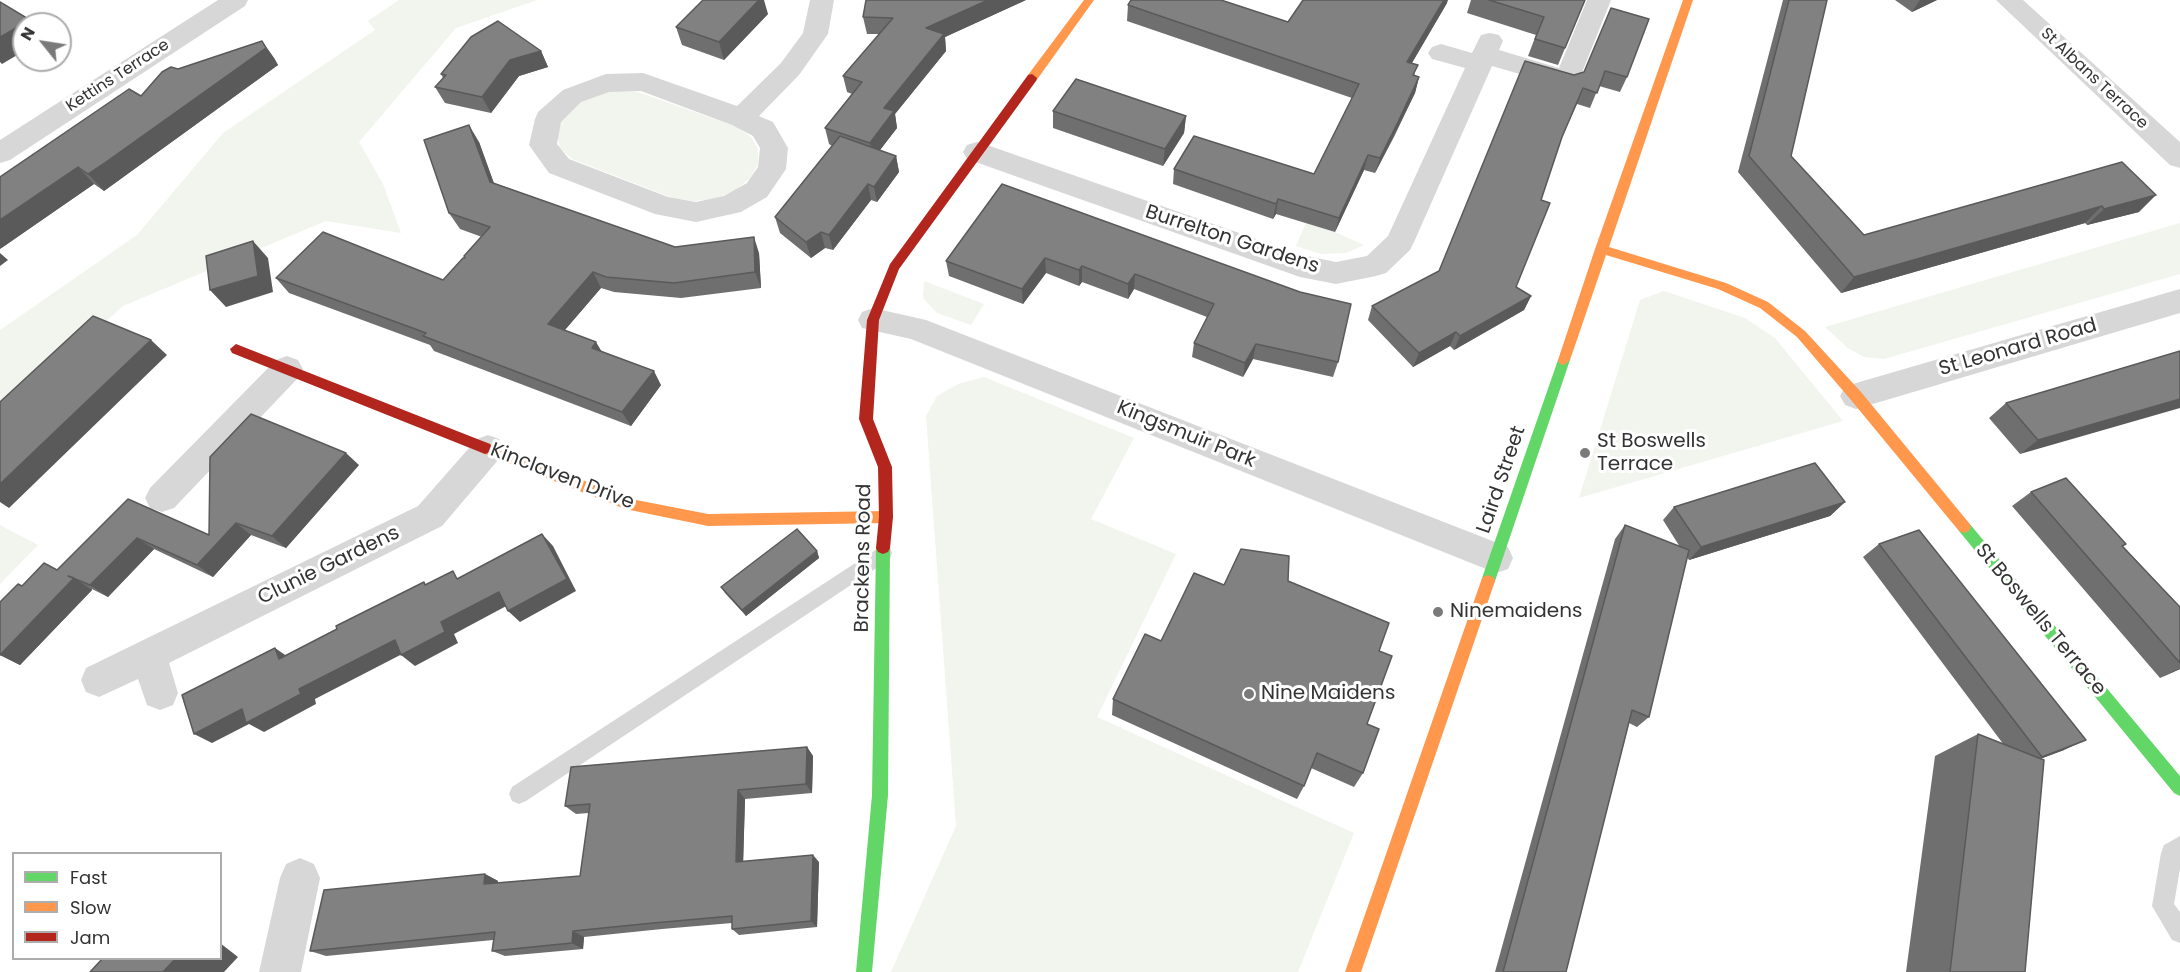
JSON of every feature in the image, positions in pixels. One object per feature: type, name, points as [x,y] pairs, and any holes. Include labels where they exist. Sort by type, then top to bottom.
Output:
[{"type":"street","name":"Kettins Terrace","points":[[0,153],[236,0]]},
{"type":"street","points":[[741,118],[790,69],[815,34],[822,0]]},
{"type":"street","name":"Brackens Road","points":[[864,972],[880,795],[883,553],[886,517],[885,467],[866,419],[873,320],[894,267],[1089,0]]},
{"type":"street","points":[[1441,53],[1485,53],[1568,79],[1599,0]]},
{"type":"street","name":"Laird Street","points":[[1353,972],[1688,0]]},
{"type":"street","name":"St Albans Terrace","points":[[2008,0],[2180,158]]},
{"type":"street","name":"Burrelton Gardens","points":[[977,152],[1300,266],[1336,273],[1376,265],[1400,242],[1485,53]]},
{"type":"street","points":[[643,82],[741,118],[763,129],[774,148],[772,169],[757,190],[731,205],[696,212],[665,207],[559,166],[543,145],[548,119],[572,96],[606,83],[643,82]]},
{"type":"street","name":"St Boswells Terrace","points":[[1601,249],[1722,286],[1764,305],[1801,334],[1856,396],[2175,775]]},
{"type":"street","name":"St Leonard Road","points":[[1856,396],[2180,301]]},
{"type":"street","name":"Kingsmuir Park","points":[[873,320],[915,328],[1496,558]]},
{"type":"street","name":"Kinclaven Drive","points":[[236,349],[630,505],[708,520],[886,517]]},
{"type":"street","points":[[162,498],[287,369]]},
{"type":"street","name":"Clunie Gardens","points":[[99,680],[430,516],[488,449]]},
{"type":"street","points":[[149,655],[160,693]]},
{"type":"street","points":[[280,972],[300,878]]},
{"type":"lane","points":[[519,794],[883,553]]},
{"type":"lane","points":[[2180,847],[2172,853],[2163,906],[2180,932]]},
{"type":"shaded area","points":[[399,0],[537,0],[456,28],[359,142],[383,184],[401,233],[326,221],[123,306],[0,417],[0,330],[137,235],[223,133],[375,30],[368,21]]},
{"type":"shaded area","points":[[617,90],[638,92],[737,127],[751,137],[758,149],[758,164],[750,178],[735,191],[715,199],[693,201],[673,198],[572,159],[560,148],[557,133],[563,118],[576,104],[596,95]]},
{"type":"shaded area","points":[[1306,223],[1335,232],[1364,245],[1346,253],[1321,254],[1296,246]]},
{"type":"shaded area","points":[[2180,223],[2180,274],[1884,359],[1864,357],[1848,348],[1825,327]]},
{"type":"shaded area","points":[[924,281],[984,304],[971,325],[937,313],[923,298]]},
{"type":"shaded area","points":[[1664,291],[1745,318],[1775,338],[1843,421],[1579,498],[1640,300]]},
{"type":"shaded area","points":[[984,377],[1134,438],[1091,519],[1176,554],[1097,717],[1354,833],[1298,972],[891,972],[956,826],[926,416],[937,396],[958,384]]},
{"type":"shaded area","points":[[0,525],[38,545],[0,584]]},
{"type":"building","points":[[703,0],[759,0],[719,42],[676,27]]},
{"type":"building","points":[[866,0],[988,0],[926,28],[944,34],[884,108],[894,111],[870,143],[825,128],[862,82],[843,76],[893,18],[863,17]]},
{"type":"building","points":[[1131,0],[1221,0],[1288,22],[1303,0],[1444,0],[1407,62],[1418,65],[1413,75],[1419,77],[1398,122],[1380,158],[1368,155],[1339,218],[1278,199],[1276,204],[1174,169],[1194,136],[1314,174],[1359,84],[1128,5]]},
{"type":"building","points":[[1489,0],[1585,0],[1565,48],[1535,39],[1544,17]]},
{"type":"building","points":[[1789,0],[1827,0],[1791,156],[1864,235],[2122,162],[2156,195],[2104,209],[2102,206],[1854,277],[1749,156]]},
{"type":"building","points":[[0,2],[17,12],[12,12],[12,30],[0,37]]},
{"type":"building","points":[[1611,8],[1649,19],[1627,77],[1605,71],[1597,93],[1583,88],[1562,137],[1541,200],[1550,203],[1516,287],[1531,296],[1460,336],[1456,332],[1419,353],[1372,306],[1439,271],[1525,61],[1574,75],[1584,72]]},
{"type":"building","points":[[498,21],[541,51],[510,60],[482,97],[435,87],[446,75],[441,74],[471,37]]},
{"type":"building","points":[[262,41],[266,48],[106,162],[88,174],[78,167],[0,220],[0,177],[129,89],[141,96],[162,72],[171,67],[178,69]]},
{"type":"building","points":[[1076,79],[1186,116],[1165,149],[1053,111]]},
{"type":"building","points":[[469,125],[490,182],[675,247],[754,237],[755,272],[674,283],[606,277],[593,272],[548,324],[596,342],[592,348],[654,371],[622,412],[423,336],[426,333],[276,278],[323,232],[443,280],[465,258],[464,256],[490,227],[449,213],[424,140]]},
{"type":"building","points":[[840,136],[896,156],[874,187],[868,184],[829,235],[821,232],[806,242],[775,217]]},
{"type":"building","points":[[1002,184],[1300,292],[1351,304],[1338,362],[1256,344],[1245,363],[1194,343],[1214,304],[1135,274],[1128,284],[1082,266],[1079,270],[1045,258],[1022,289],[946,261]]},
{"type":"building","points":[[253,241],[258,276],[210,290],[206,256]]},
{"type":"building","points":[[93,316],[151,340],[0,484],[0,402]]},
{"type":"building","points":[[2180,351],[2180,399],[2038,440],[2006,403]]},
{"type":"building","points":[[251,414],[346,453],[272,536],[236,523],[197,565],[137,538],[90,585],[74,578],[0,655],[0,602],[18,584],[22,586],[44,563],[57,570],[128,499],[209,535],[210,457]]},
{"type":"building","points":[[1815,463],[1845,502],[1701,547],[1674,507]]},
{"type":"building","points":[[2066,478],[2126,544],[2122,546],[2180,607],[2180,663],[2031,492]]},
{"type":"building","points":[[1625,525],[1689,550],[1649,717],[1632,710],[1566,972],[1503,972]]},
{"type":"building","points":[[797,529],[817,551],[742,610],[721,587]]},
{"type":"building","points":[[1919,530],[2086,740],[2042,757],[1879,544]]},
{"type":"building","points":[[542,534],[567,579],[508,611],[499,592],[441,622],[445,632],[401,655],[395,640],[299,689],[301,694],[246,723],[242,709],[194,734],[182,695],[275,648],[279,659],[337,629],[336,626],[424,582],[425,585],[453,571],[457,579]]},
{"type":"building","name":"Nine Maidens","points":[[1241,549],[1289,556],[1288,581],[1389,623],[1379,651],[1392,656],[1367,724],[1379,729],[1363,773],[1317,753],[1304,786],[1113,699],[1145,634],[1161,641],[1194,573],[1224,585]]},
{"type":"building","points":[[1978,734],[2044,760],[2025,972],[1950,972]]},
{"type":"building","points":[[807,747],[806,784],[738,790],[736,862],[813,855],[811,921],[732,929],[732,916],[653,923],[573,931],[572,943],[492,951],[495,932],[310,951],[324,890],[485,874],[484,884],[580,876],[590,804],[565,806],[571,767]]},
{"type":"building","points":[[101,960],[174,960],[163,972],[90,972]]},
{"type":"traffic: fast","points":[[1488,581],[1564,360]]},
{"type":"traffic: fast","points":[[1964,527],[2180,788]]},
{"type":"traffic: fast","points":[[864,972],[880,795],[883,548]]},
{"type":"traffic: slow","points":[[1032,78],[1089,0]]},
{"type":"traffic: slow","points":[[1564,360],[1688,0]]},
{"type":"traffic: slow","points":[[1601,249],[1722,286],[1764,305],[1801,334],[1856,396],[1964,527]]},
{"type":"traffic: slow","points":[[485,448],[630,505],[708,520],[886,517]]},
{"type":"traffic: slow","points":[[1353,972],[1488,581]]},
{"type":"traffic: jam","points":[[883,548],[886,517],[885,467],[866,419],[873,320],[894,267],[1032,78]]},
{"type":"traffic: jam","points":[[236,349],[485,448]]},
{"type":"place","name":"St Boswells Terrace","points":[[1585,453]]},
{"type":"place","name":"Ninemaidens","points":[[1438,612]]},
{"type":"place","name":"Nine Maidens","points":[[1249,694]]}]
